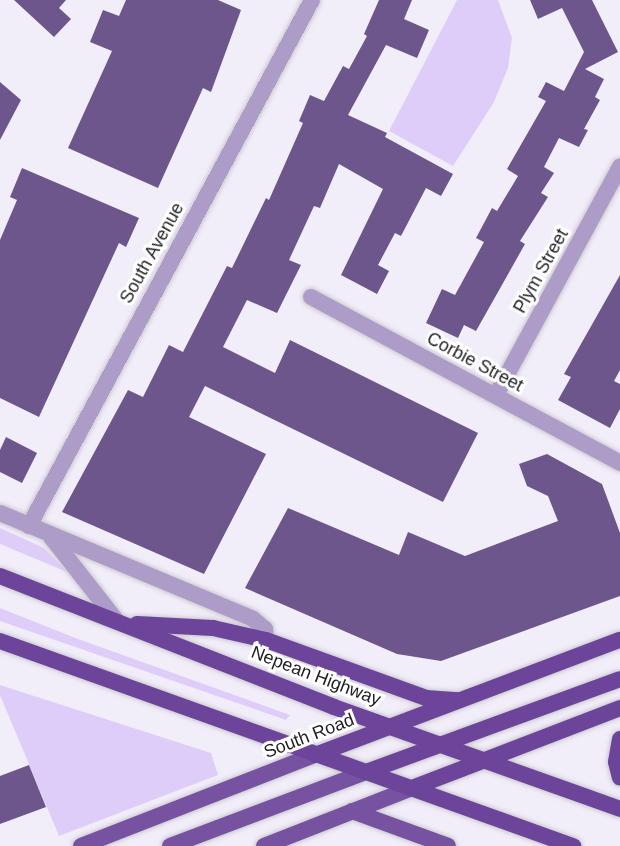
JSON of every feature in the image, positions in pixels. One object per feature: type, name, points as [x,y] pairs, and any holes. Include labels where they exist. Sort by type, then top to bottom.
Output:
[{"type":"highway","name":"Nepean Highway","points":[[0,576],[327,705],[443,744],[620,809]]},
{"type":"highway","points":[[121,622],[213,628],[266,640],[426,698],[458,700]]},
{"type":"highway","points":[[0,640],[573,846]]},
{"type":"highway","name":"South Road","points":[[315,754],[620,640]]},
{"type":"highway","points":[[366,772],[620,678]]},
{"type":"highway","points":[[412,788],[620,708]]},
{"type":"highway","points":[[620,739],[616,762],[620,778]]},
{"type":"main road","name":"South Road","points":[[81,846],[315,754]]},
{"type":"main road","points":[[181,845],[366,772]]},
{"type":"main road","points":[[264,846],[412,788]]},
{"type":"main road","points":[[352,811],[448,846]]},
{"type":"street","name":"South Avenue","points":[[30,526],[312,0]]},
{"type":"street","name":"Plym Street","points":[[496,395],[620,167]]},
{"type":"street","name":"Corbie Street","points":[[311,297],[615,461]]},
{"type":"street","points":[[0,513],[253,619],[265,629],[266,640]]},
{"type":"street","points":[[49,534],[121,622]]},
{"type":"shaded area","points":[[457,0],[498,0],[512,38],[508,68],[494,102],[453,166],[389,131]]},
{"type":"shaded area","points":[[0,528],[44,548],[67,572],[0,544]]},
{"type":"shaded area","points":[[0,608],[78,639],[290,715],[286,720],[0,621]]},
{"type":"shaded area","points":[[0,685],[211,753],[218,775],[59,836],[0,695]]},
{"type":"building","points":[[14,0],[66,0],[59,8],[71,19],[54,37]]},
{"type":"building","points":[[126,0],[218,0],[241,10],[211,92],[203,88],[158,188],[68,148],[112,51],[90,42],[103,10],[119,16]]},
{"type":"building","points":[[379,0],[412,0],[404,19],[429,30],[417,58],[386,45],[348,115],[387,133],[385,137],[453,174],[441,196],[426,188],[401,236],[395,233],[378,265],[389,271],[377,294],[341,275],[383,189],[339,164],[320,208],[314,206],[289,260],[301,265],[277,313],[247,300],[223,347],[275,373],[290,340],[478,433],[443,502],[205,386],[189,417],[266,454],[204,574],[62,512],[128,390],[143,397],[169,345],[183,352],[227,266],[232,268],[266,198],[269,200],[303,123],[299,121],[310,95],[324,101],[343,66],[349,69],[367,36],[364,34]]},
{"type":"building","points":[[530,0],[592,0],[618,52],[585,69],[604,79],[595,97],[600,100],[584,129],[588,130],[579,147],[559,138],[544,167],[554,173],[541,193],[548,197],[520,241],[525,244],[476,331],[464,325],[458,338],[426,323],[442,289],[455,295],[484,242],[476,238],[492,208],[497,211],[518,176],[507,169],[546,101],[538,97],[546,82],[564,91],[584,52],[562,8],[538,19]]},
{"type":"building","points":[[0,82],[21,100],[0,140]]},
{"type":"building","points":[[22,168],[139,218],[126,247],[119,243],[39,417],[0,398],[0,240],[17,200],[10,197]]},
{"type":"building","points":[[620,275],[620,370],[614,381],[620,384],[620,409],[610,428],[558,400],[571,377],[564,374]]},
{"type":"building","points":[[6,437],[37,453],[22,483],[0,472],[0,450]]},
{"type":"building","points":[[547,454],[602,484],[620,533],[620,596],[441,661],[397,654],[245,588],[288,508],[399,555],[408,532],[465,556],[558,521],[548,496],[527,486],[519,464]]},
{"type":"building","points":[[29,765],[46,807],[0,824],[0,776]]}]
